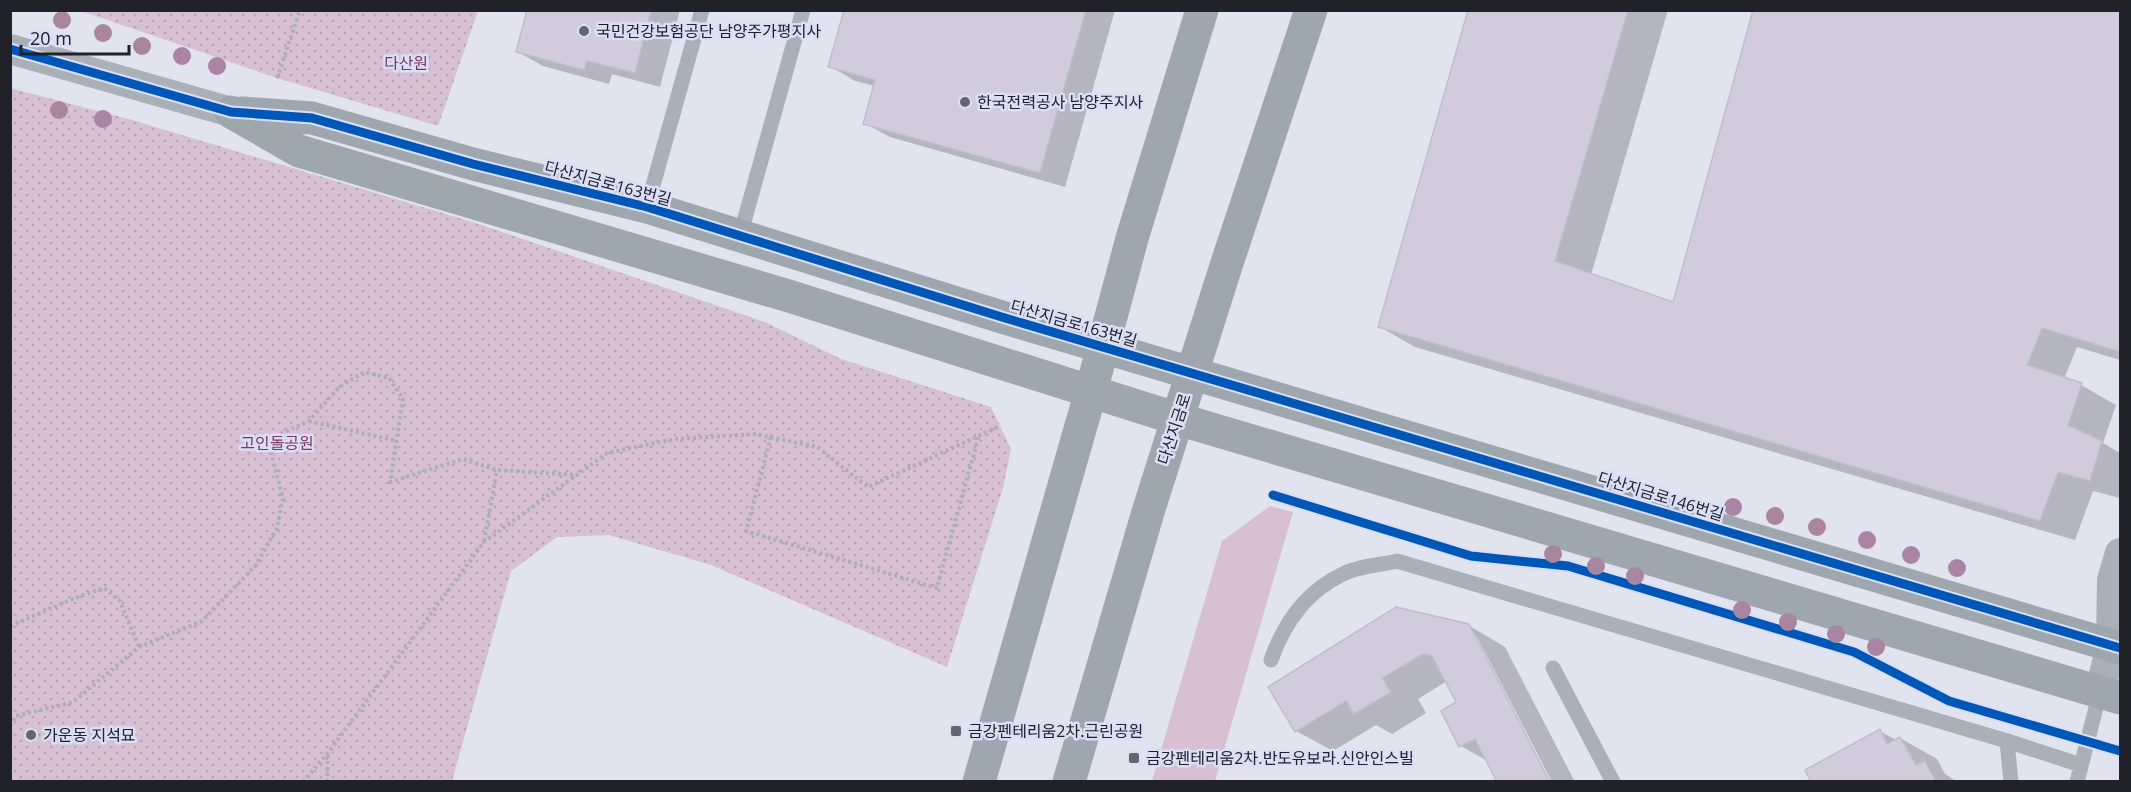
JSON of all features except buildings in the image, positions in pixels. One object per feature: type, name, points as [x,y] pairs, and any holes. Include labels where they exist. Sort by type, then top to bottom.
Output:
[{"type":"street","points":[[979,782],[1091,391],[1133,235],[1202,10]]},
{"type":"street","name":"다산지금로","points":[[1068,782],[1192,373],[1311,10]]},
{"type":"street","name":"다산지금로163번길","points":[[10,50],[231,112],[312,118],[473,164],[647,207],[1192,373]]},
{"type":"street","name":"다산지금로163번길","points":[[231,112],[299,151],[792,297],[1178,419]]},
{"type":"street","name":"다산지금로146번길","points":[[1192,373],[2117,639]]},
{"type":"street","points":[[1178,419],[2110,695],[2117,639],[2112,580],[2121,553]]},
{"type":"lane","points":[[647,207],[702,10]]},
{"type":"lane","points":[[740,236],[803,10]]},
{"type":"lane","points":[[1271,660],[1278,638],[1306,598],[1344,573],[1397,561],[2007,741],[2081,765]]},
{"type":"lane","points":[[1553,668],[1613,782]]},
{"type":"lane","points":[[2077,782],[2081,765],[2110,695]]},
{"type":"lane","points":[[2007,741],[2011,782]]},
{"type":"path","points":[[277,78],[300,10]]},
{"type":"path","points":[[10,726],[16,716],[74,702],[138,647],[202,621],[256,565],[277,528],[283,499],[271,452],[278,435],[309,421],[339,387],[365,372],[389,378],[403,399],[390,482],[463,459],[497,470],[577,475]]},
{"type":"path","points":[[309,421],[397,441]]},
{"type":"path","points":[[303,782],[328,753],[484,542],[608,453],[675,439],[756,434],[817,447],[868,487],[1000,426]]},
{"type":"path","points":[[771,437],[746,531],[937,588],[979,435]]},
{"type":"path","points":[[484,542],[497,470]]},
{"type":"path","points":[[10,626],[104,588],[120,601],[138,647]]},
{"type":"path","points":[[327,782],[328,753]]},
{"type":"green space","name":"다산원","points":[[81,11],[478,11],[438,126],[277,78]]},
{"type":"green space","name":"고인돌공원","points":[[10,88],[132,120],[476,223],[765,322],[841,359],[991,407],[1011,449],[1003,488],[947,667],[711,565],[609,535],[557,537],[511,571],[452,781],[11,781]]},
{"type":"green space","points":[[1270,506],[1293,512],[1215,781],[1152,781],[1222,541]]},
{"type":"cycle path","points":[[10,49],[231,112],[312,118],[473,164],[647,207],[1005,318],[2120,648]]},
{"type":"cycle path","points":[[1273,495],[1471,556],[1568,566],[1854,652],[1949,701],[2120,751]]},
{"type":"place","name":"국민건강보험공단 남양주가평지사","points":[[584,31]]},
{"type":"place","name":"한국전력공사 남양주지사","points":[[965,102]]},
{"type":"place","name":"금강펜테리움2차.근린공원","points":[[956,731]]},
{"type":"place","name":"가운동 지석묘","points":[[31,735]]},
{"type":"place","name":"금강펜테리움2차.반도유보라.신안인스빌","points":[[1134,758]]}]
